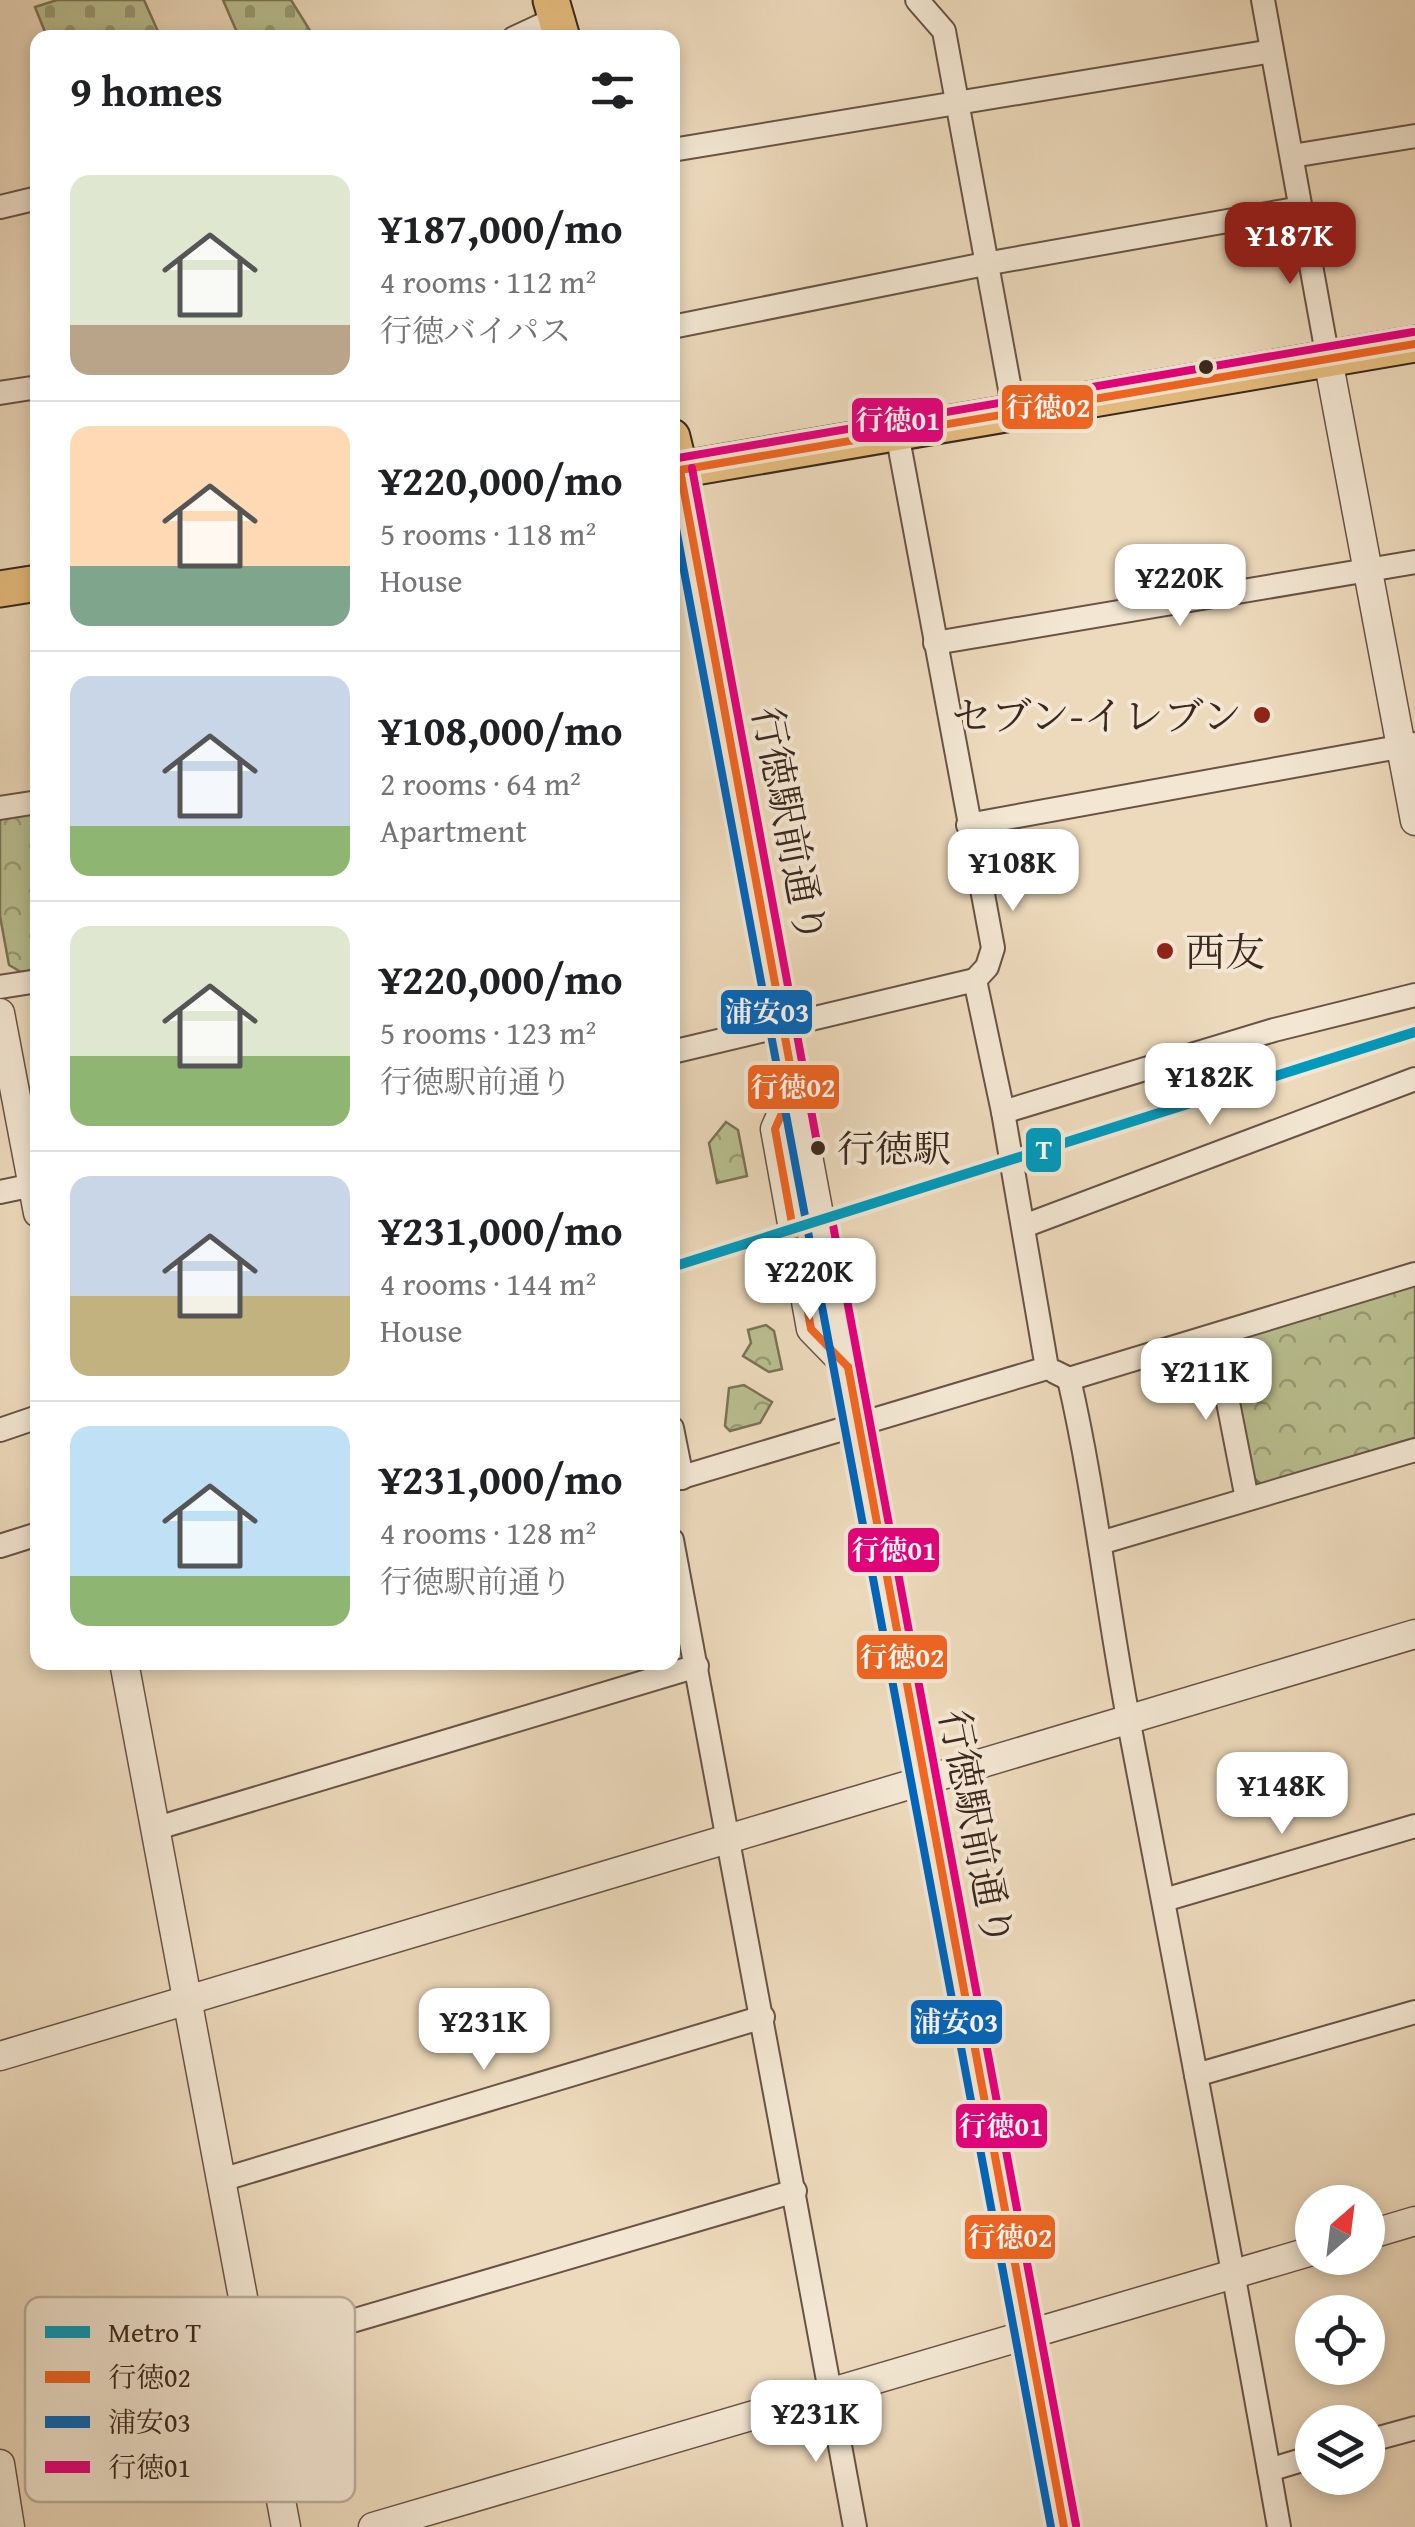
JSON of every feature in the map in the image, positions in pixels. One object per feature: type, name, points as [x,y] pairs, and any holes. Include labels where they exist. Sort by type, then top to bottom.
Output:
[{"type":"main road","points":[[680,458],[898,433],[1415,344]]},
{"type":"main road","points":[[0,589],[30,583]]},
{"type":"street","points":[[918,0],[944,31],[1014,411]]},
{"type":"street","points":[[1263,0],[1369,570],[1408,745],[1415,820]]},
{"type":"street","points":[[526,30],[554,11]]},
{"type":"street","points":[[680,149],[1272,51]]},
{"type":"street","points":[[1292,156],[1415,136]]},
{"type":"street","points":[[0,208],[30,200]]},
{"type":"street","points":[[680,325],[985,264],[1301,208]]},
{"type":"street","points":[[0,393],[30,388]]},
{"type":"street","points":[[680,1050],[975,980],[987,967],[993,948],[898,433]]},
{"type":"street","name":"行徳駅前通り","points":[[680,485],[794,1086],[775,1129],[812,1329],[848,1367],[1064,2527]]},
{"type":"street","points":[[935,642],[1415,562]]},
{"type":"street","points":[[968,826],[1408,745]]},
{"type":"street","points":[[0,808],[30,803]]},
{"type":"street","points":[[975,980],[1003,1112],[1047,1368]]},
{"type":"street","points":[[0,987],[30,982]]},
{"type":"street","points":[[1003,1112],[1274,1030],[1415,995]]},
{"type":"street","points":[[0,1013],[30,1160]]},
{"type":"street","points":[[1024,1226],[1415,1080]]},
{"type":"street","points":[[0,1192],[30,1185]]},
{"type":"street","points":[[680,1478],[1047,1368],[1068,1379],[1415,1274]]},
{"type":"street","points":[[1215,1336],[1248,1500]]},
{"type":"street","points":[[1068,1379],[1279,2527]]},
{"type":"street","points":[[0,1430],[30,1420]]},
{"type":"street","points":[[1100,1543],[1415,1450]]},
{"type":"street","points":[[0,1546],[30,1537]]},
{"type":"street","points":[[680,1580],[854,2527]]},
{"type":"street","points":[[0,2056],[1415,1634]]},
{"type":"street","points":[[154,1829],[697,1666]]},
{"type":"street","points":[[130,1670],[154,1829],[243,2297]]},
{"type":"street","points":[[1164,1900],[1415,1826]]},
{"type":"street","points":[[1196,2076],[1415,2012]]},
{"type":"street","points":[[221,2180],[763,2017]]},
{"type":"street","points":[[355,2320],[795,2191]]},
{"type":"street","points":[[1385,2230],[1415,2221]]},
{"type":"street","points":[[374,2527],[1295,2256]]},
{"type":"street","points":[[1385,2437],[1415,2428]]},
{"type":"street","points":[[1269,2470],[1295,2462]]},
{"type":"street","points":[[0,2464],[10,2527]]},
{"type":"street","points":[[281,2502],[286,2527]]},
{"type":"green space","points":[[57,0],[144,0],[157,30],[44,30],[35,7]]},
{"type":"green space","points":[[223,0],[291,0],[310,30],[236,30]]},
{"type":"green space","points":[[30,813],[30,970],[21,972],[9,965],[0,916],[0,819]]},
{"type":"green space","points":[[726,1122],[738,1130],[747,1176],[717,1183],[709,1143]]},
{"type":"green space","points":[[1415,1285],[1415,1438],[1261,1484],[1250,1475],[1227,1351],[1233,1340]]},
{"type":"green space","points":[[766,1325],[774,1331],[782,1369],[769,1372],[743,1356],[751,1343],[748,1330]]},
{"type":"green space","points":[[744,1385],[772,1402],[760,1423],[730,1431],[725,1426],[729,1388]]},
{"type":"metro line","name":"T","points":[[680,1264],[1415,1032]]},
{"type":"transit line","name":"行徳01","points":[[680,458],[1413,332]]},
{"type":"transit line","name":"行徳02","points":[[680,470],[1415,344]]},
{"type":"transit line","name":"行徳01","points":[[692,468],[818,1148]]},
{"type":"transit line","name":"行徳02","points":[[680,470],[794,1086]]},
{"type":"transit line","name":"浦安03","points":[[680,550],[1051,2527]]},
{"type":"transit line","name":"行徳02","points":[[794,1086],[775,1129],[811,1329],[848,1367]]},
{"type":"transit line","name":"行徳01","points":[[833,1225],[1076,2525]]},
{"type":"transit line","name":"行徳02","points":[[848,1367],[1064,2527]]},
{"type":"place","name":"セブン-イレブン","points":[[1262,715]]},
{"type":"place","name":"西友","points":[[1165,951]]},
{"type":"place","name":"行徳駅","points":[[818,1148]]}]
